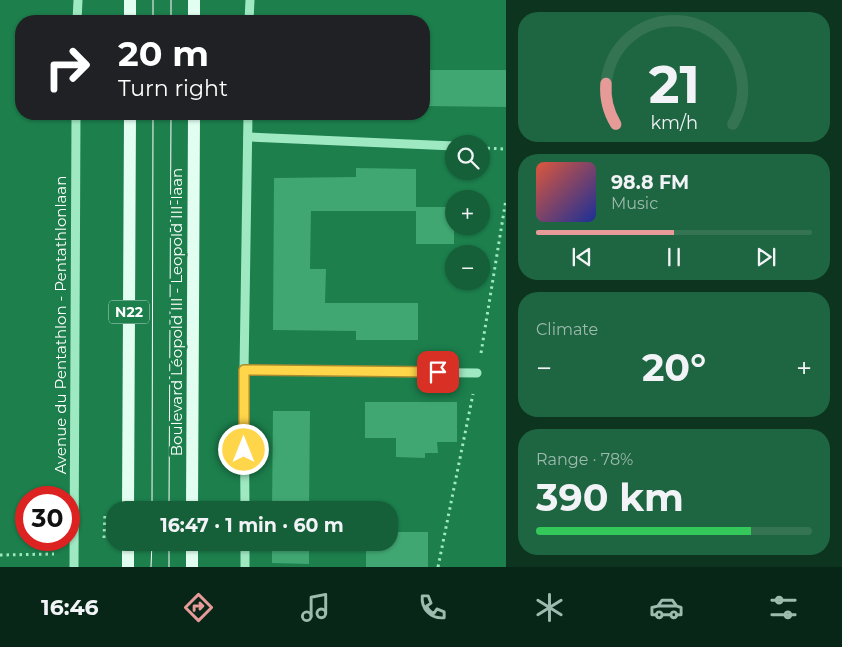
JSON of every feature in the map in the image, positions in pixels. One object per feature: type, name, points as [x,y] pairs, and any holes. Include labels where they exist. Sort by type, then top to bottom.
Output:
[{"type":"main road","points":[[130,0],[130,15]]},
{"type":"main road","points":[[194,0],[194,15]]},
{"type":"main road","name":"N22","points":[[128,501],[130,120]]},
{"type":"main road","name":"Boulevard Léopold III - Leopold III-laan","points":[[192,501],[194,120]]},
{"type":"main road","points":[[128,551],[128,567]]},
{"type":"main road","points":[[192,551],[192,567]]},
{"type":"street","points":[[77,15],[78,0]]},
{"type":"street","points":[[249,15],[250,0]]},
{"type":"street","name":"Avenue du Pentathlon - Pentathlonlaan","points":[[74,567],[76,120]]},
{"type":"street","points":[[245,501],[244,370],[248,120]]},
{"type":"street","points":[[248,137],[445,146]]},
{"type":"street","points":[[244,370],[477,373]]},
{"type":"street","points":[[245,551],[245,567]]},
{"type":"path","points":[[490,148],[506,149]]},
{"type":"path","points":[[438,567],[477,373],[506,199]]},
{"type":"path","points":[[0,555],[74,553]]},
{"type":"building","points":[[430,70],[506,70],[506,107],[430,106]]},
{"type":"building","points":[[356,168],[416,169],[416,207],[445,207],[445,235],[454,235],[454,244],[416,244],[416,211],[311,211],[310,269],[326,269],[325,303],[418,303],[418,340],[356,340],[356,331],[273,330],[274,178],[356,177]]},
{"type":"building","points":[[365,402],[457,402],[457,442],[437,442],[438,453],[425,453],[425,458],[396,457],[396,438],[365,438]]},
{"type":"building","points":[[273,411],[310,411],[309,501],[272,501]]},
{"type":"building","points":[[398,532],[428,532],[428,567],[366,567],[366,551],[398,551]]},
{"type":"building","points":[[272,551],[309,551],[309,564],[272,563]]},
{"type":"tram line","points":[[153,0],[153,15]]},
{"type":"tram line","points":[[171,0],[171,15]]},
{"type":"tram line","points":[[152,501],[153,120]]},
{"type":"tram line","points":[[169,501],[171,120]]},
{"type":"tram line","points":[[151,567],[152,551]]},
{"type":"tram line","points":[[169,551],[169,567]]},
{"type":"route","points":[[244,450],[244,370],[438,372]]}]
